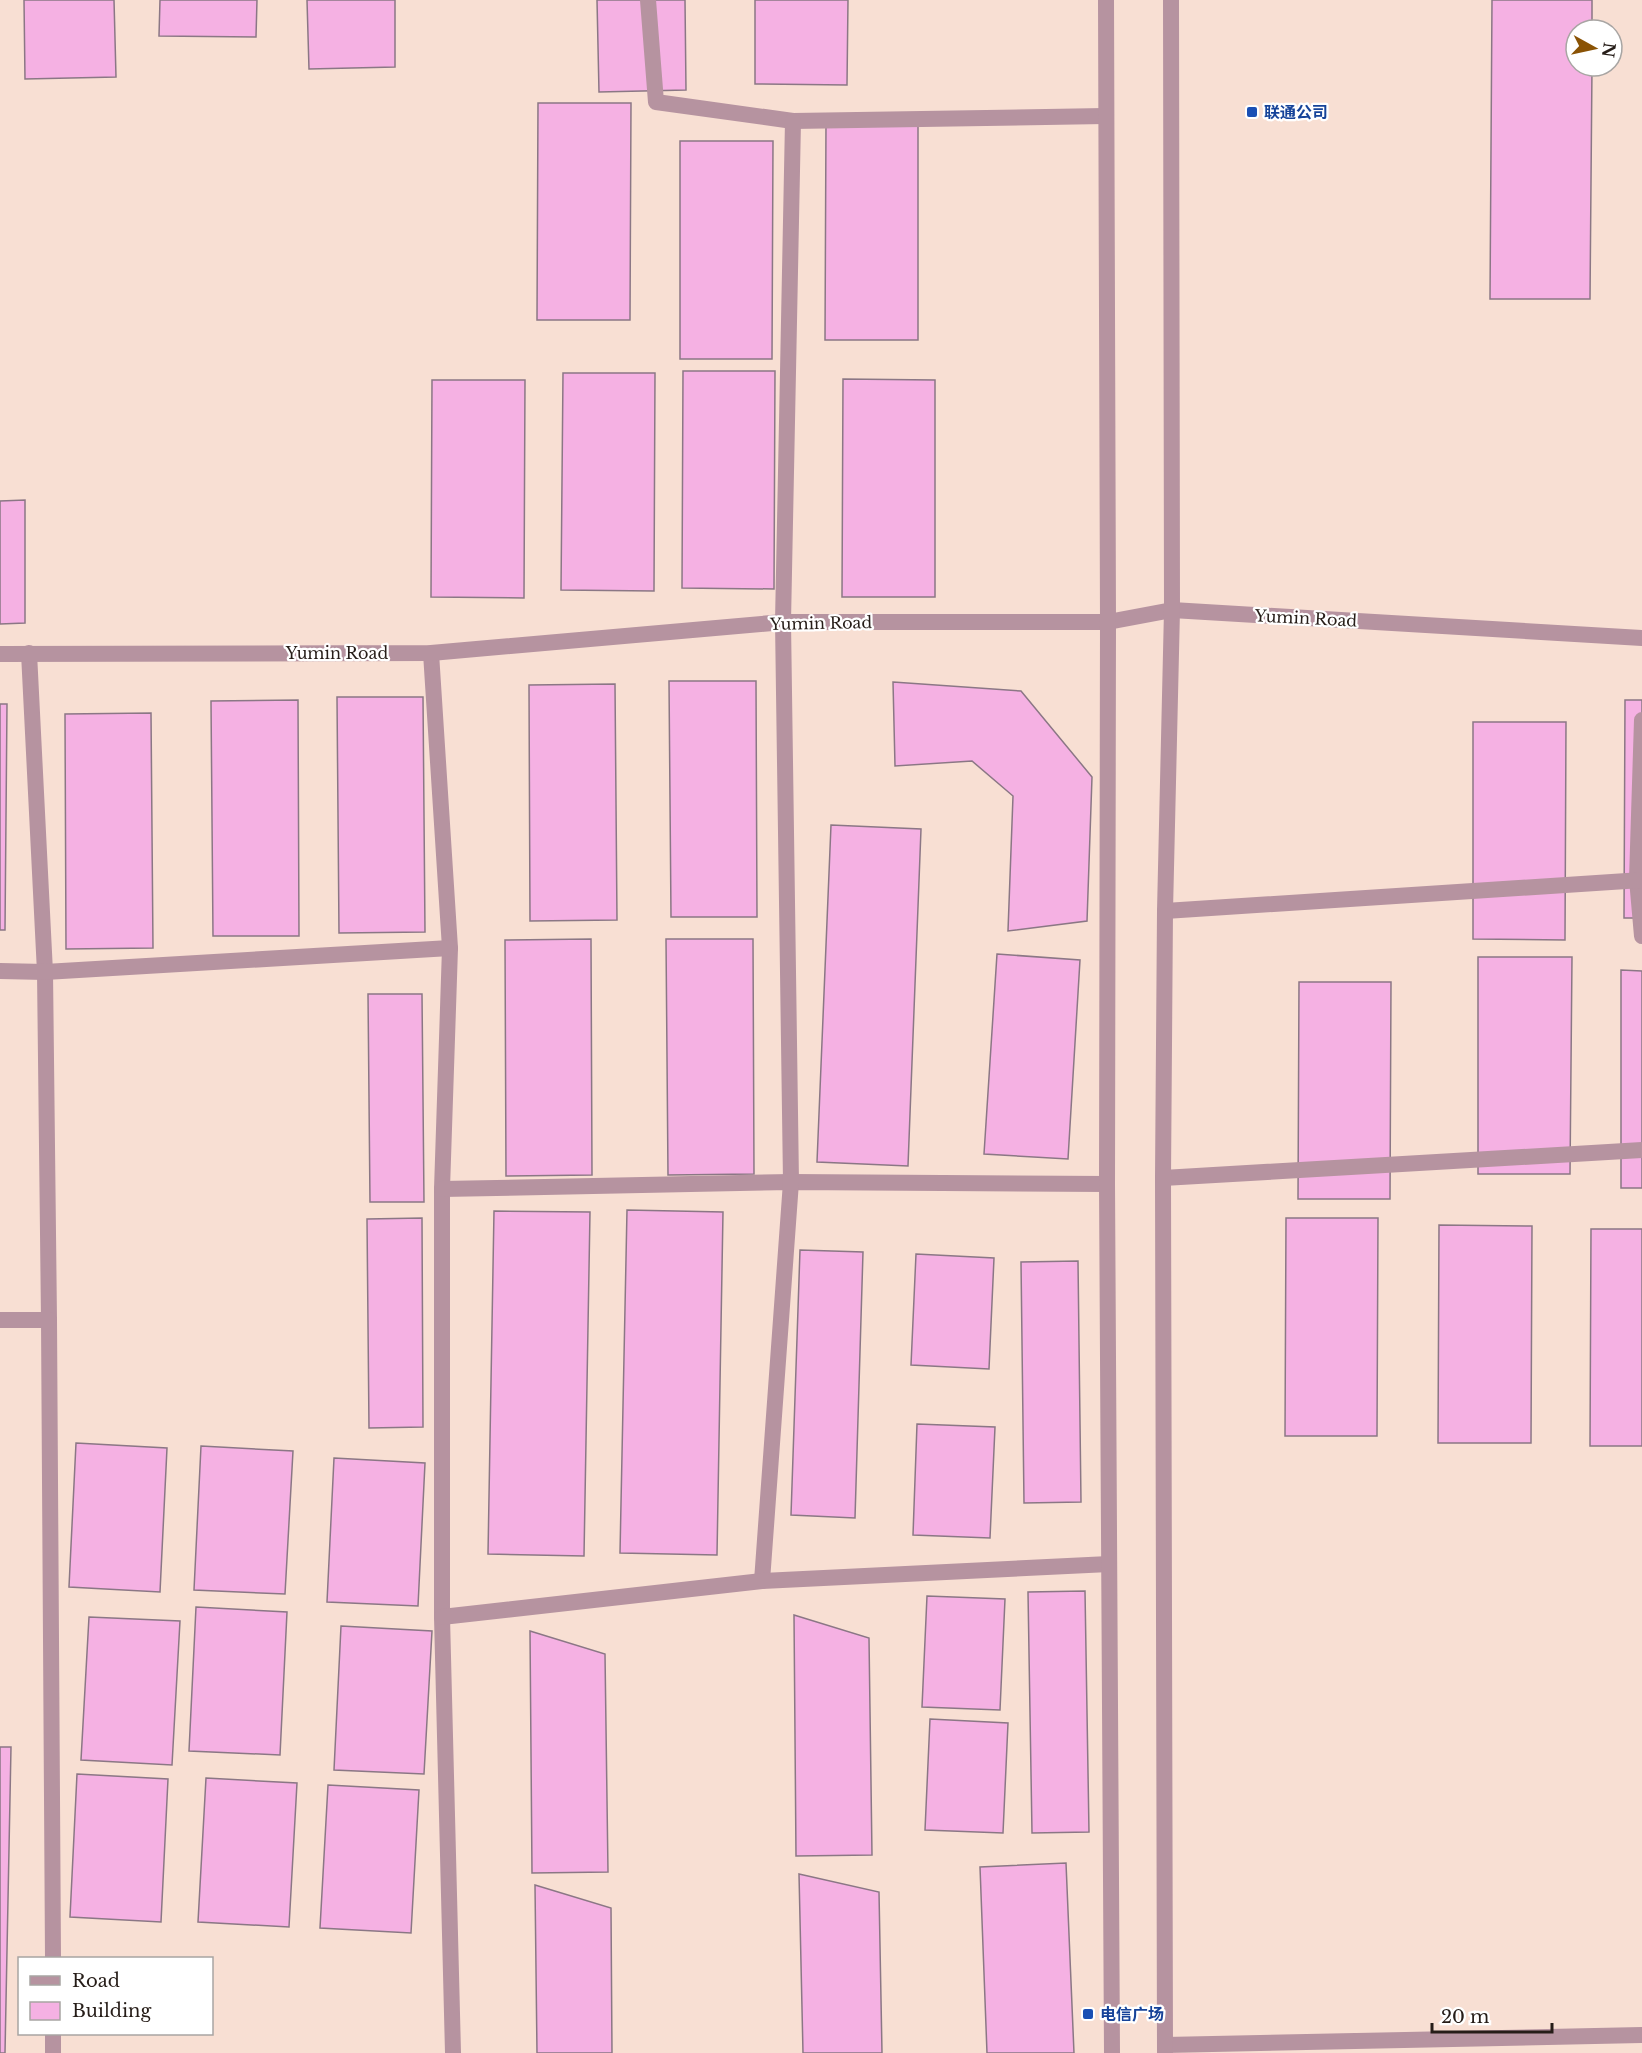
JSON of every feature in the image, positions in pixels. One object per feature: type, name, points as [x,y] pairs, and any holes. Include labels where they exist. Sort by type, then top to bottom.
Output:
[{"type":"street","points":[[648,0],[656,102],[793,121],[1105,116]]},
{"type":"street","points":[[1106,0],[1107,1184],[1112,2053]]},
{"type":"street","points":[[1171,0],[1172,610],[1165,911],[1163,1178],[1165,2049],[1642,2035]]},
{"type":"street","points":[[762,1581],[791,1182],[783,622],[793,121]]},
{"type":"street","name":"Yumin Road","points":[[0,654],[431,654],[783,622],[1108,622],[1172,610],[1642,638]]},
{"type":"street","points":[[29,653],[45,972],[53,1957]]},
{"type":"street","points":[[431,654],[450,948],[442,1189],[442,1617],[453,2053]]},
{"type":"street","points":[[1642,720],[1640,879],[1642,936]]},
{"type":"street","points":[[1165,911],[1640,879]]},
{"type":"street","points":[[0,971],[45,972],[450,948]]},
{"type":"street","points":[[1163,1178],[1642,1150]]},
{"type":"street","points":[[442,1189],[791,1182],[1107,1184]]},
{"type":"street","points":[[0,1320],[49,1320]]},
{"type":"street","points":[[442,1617],[762,1581],[1109,1564]]},
{"type":"street","points":[[53,2035],[53,2053]]},
{"type":"building","points":[[24,0],[114,0],[116,77],[25,79]]},
{"type":"building","points":[[160,0],[257,0],[256,37],[159,36]]},
{"type":"building","points":[[307,0],[395,0],[395,67],[309,69]]},
{"type":"building","points":[[597,0],[685,0],[686,90],[599,92]]},
{"type":"building","points":[[755,0],[848,0],[847,85],[755,84]]},
{"type":"building","points":[[1492,0],[1592,0],[1592,18],[1564,18],[1564,78],[1592,78],[1590,299],[1490,299]]},
{"type":"building","points":[[538,103],[631,103],[630,320],[537,320]]},
{"type":"building","points":[[826,122],[918,122],[918,340],[825,340]]},
{"type":"building","points":[[680,141],[773,141],[772,359],[680,359]]},
{"type":"building","points":[[683,371],[775,371],[774,589],[682,588]]},
{"type":"building","points":[[563,373],[655,373],[654,591],[561,590]]},
{"type":"building","points":[[843,379],[935,380],[935,597],[842,597]]},
{"type":"building","points":[[432,380],[525,380],[524,598],[431,597]]},
{"type":"building","points":[[25,500],[25,623],[0,624],[0,501]]},
{"type":"building","points":[[669,681],[756,681],[757,917],[671,917]]},
{"type":"building","points":[[893,682],[1021,691],[1092,777],[1087,921],[1008,931],[1013,796],[972,761],[895,766]]},
{"type":"building","points":[[615,684],[617,920],[530,921],[529,685]]},
{"type":"building","points":[[337,697],[423,697],[425,932],[339,933]]},
{"type":"building","points":[[298,700],[299,936],[213,936],[211,701]]},
{"type":"building","points":[[1625,700],[1642,700],[1642,918],[1624,918]]},
{"type":"building","points":[[0,704],[7,704],[5,930],[0,930]]},
{"type":"building","points":[[151,713],[153,948],[66,949],[65,714]]},
{"type":"building","points":[[1473,722],[1566,722],[1565,940],[1473,939]]},
{"type":"building","points":[[831,825],[921,829],[908,1166],[817,1162]]},
{"type":"building","points":[[591,939],[592,1175],[506,1176],[505,940]]},
{"type":"building","points":[[666,939],[753,939],[754,1174],[668,1175]]},
{"type":"building","points":[[997,954],[1080,960],[1068,1159],[984,1154]]},
{"type":"building","points":[[1478,957],[1572,957],[1570,1174],[1478,1174]]},
{"type":"building","points":[[1621,970],[1642,971],[1642,1188],[1621,1188]]},
{"type":"building","points":[[1299,982],[1391,982],[1390,1199],[1298,1199]]},
{"type":"building","points":[[368,994],[422,994],[424,1202],[370,1202]]},
{"type":"building","points":[[627,1210],[723,1212],[717,1555],[620,1553]]},
{"type":"building","points":[[494,1211],[590,1212],[584,1556],[488,1554]]},
{"type":"building","points":[[422,1218],[423,1427],[369,1428],[367,1219]]},
{"type":"building","points":[[1286,1218],[1378,1218],[1377,1436],[1285,1436]]},
{"type":"building","points":[[1439,1225],[1532,1226],[1531,1443],[1438,1443]]},
{"type":"building","points":[[1591,1229],[1642,1229],[1642,1446],[1590,1446]]},
{"type":"building","points":[[800,1250],[863,1252],[855,1518],[791,1515]]},
{"type":"building","points":[[916,1254],[994,1258],[989,1369],[911,1365]]},
{"type":"building","points":[[1078,1261],[1081,1502],[1024,1503],[1021,1262]]},
{"type":"building","points":[[917,1424],[995,1427],[990,1538],[913,1535]]},
{"type":"building","points":[[76,1443],[167,1448],[160,1592],[69,1587]]},
{"type":"building","points":[[201,1446],[293,1451],[285,1594],[194,1590]]},
{"type":"building","points":[[334,1458],[425,1463],[418,1606],[327,1602]]},
{"type":"building","points":[[1085,1591],[1089,1832],[1032,1833],[1028,1592]]},
{"type":"building","points":[[927,1596],[1005,1599],[1000,1710],[922,1707]]},
{"type":"building","points":[[196,1607],[287,1612],[280,1755],[189,1751]]},
{"type":"building","points":[[794,1615],[869,1638],[872,1855],[796,1856]]},
{"type":"building","points":[[89,1617],[180,1621],[172,1765],[81,1760]]},
{"type":"building","points":[[341,1626],[432,1631],[424,1774],[334,1770]]},
{"type":"building","points":[[530,1631],[605,1654],[608,1872],[532,1873]]},
{"type":"building","points":[[930,1719],[1008,1723],[1003,1833],[925,1830]]},
{"type":"building","points":[[0,1747],[11,1747],[5,2053],[0,2053]]},
{"type":"building","points":[[77,1774],[168,1779],[161,1922],[70,1917]]},
{"type":"building","points":[[206,1778],[297,1783],[289,1927],[198,1922]]},
{"type":"building","points":[[328,1785],[419,1790],[411,1933],[320,1928]]},
{"type":"building","points":[[1066,1863],[1074,2053],[987,2053],[980,1867]]},
{"type":"building","points":[[799,1874],[879,1892],[882,2053],[803,2053]]},
{"type":"building","points":[[535,1885],[611,1908],[612,2053],[537,2053]]},
{"type":"place","name":"联通公司","points":[[1252,112]]},
{"type":"place","name":"电信广场","points":[[1088,2014]]}]
